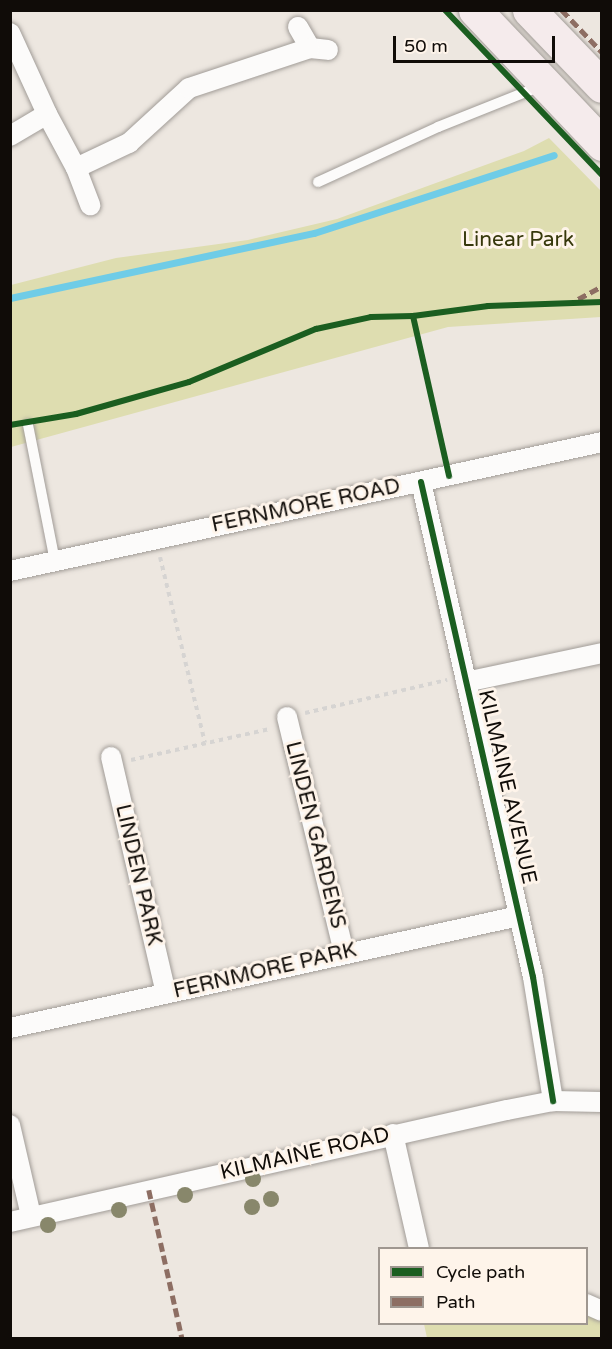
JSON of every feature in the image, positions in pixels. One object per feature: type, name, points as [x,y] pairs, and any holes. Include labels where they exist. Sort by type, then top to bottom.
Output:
[{"type":"highway","points":[[475,10],[602,144]]},
{"type":"highway","points":[[529,10],[602,86]]},
{"type":"street","points":[[76,168],[129,143],[189,88],[319,49],[298,27]]},
{"type":"street","points":[[10,33],[47,114],[76,168],[90,204]]},
{"type":"street","points":[[10,136],[47,114]]},
{"type":"street","name":"FERNMORE ROAD","points":[[10,571],[602,442]]},
{"type":"street","name":"KILMAINE AVENUE","points":[[421,482],[519,916],[553,1101]]},
{"type":"street","points":[[466,679],[602,653]]},
{"type":"street","name":"LINDEN GARDENS","points":[[288,721],[344,953]]},
{"type":"street","name":"LINDEN PARK","points":[[112,760],[166,993]]},
{"type":"street","name":"FERNMORE PARK","points":[[10,1028],[519,916]]},
{"type":"street","name":"KILMAINE ROAD","points":[[10,1222],[393,1134],[553,1101],[602,1102]]},
{"type":"street","points":[[10,1125],[31,1216]]},
{"type":"street","points":[[393,1134],[418,1247]]},
{"type":"street","points":[[588,1305],[602,1311]]},
{"type":"lane","points":[[318,182],[545,84]]},
{"type":"lane","points":[[28,425],[55,561]]},
{"type":"path","points":[[156,539],[205,743]]},
{"type":"path","points":[[112,760],[205,743],[466,679]]},
{"type":"green space","name":"Linear Park","points":[[549,138],[601,191],[601,317],[448,327],[11,447],[11,285],[116,258],[248,240],[337,219],[524,151]]},
{"type":"green space","points":[[588,1314],[601,1321],[601,1338],[427,1338],[424,1325],[588,1325]]},
{"type":"waterway","points":[[10,298],[314,233],[554,155]]},
{"type":"marked path","points":[[562,10],[602,52]]},
{"type":"marked path","points":[[578,299],[602,286]]},
{"type":"marked path","points":[[149,1190],[182,1338]]},
{"type":"cycle path","points":[[445,10],[602,175]]},
{"type":"cycle path","points":[[10,425],[76,414],[189,382],[316,329],[371,317],[413,316],[488,306],[602,302]]},
{"type":"cycle path","points":[[413,316],[449,476]]},
{"type":"cycle path","points":[[421,482],[533,977],[553,1101]]}]
